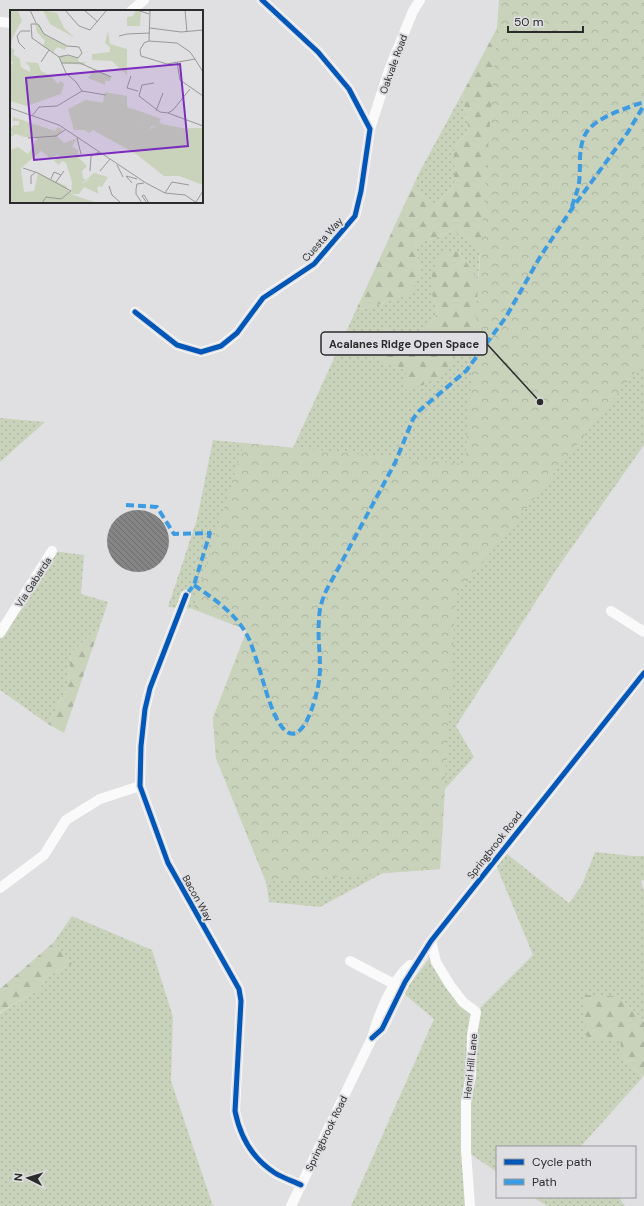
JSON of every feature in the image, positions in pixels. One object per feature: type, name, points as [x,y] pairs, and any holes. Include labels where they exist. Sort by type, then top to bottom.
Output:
[{"type":"street","points":[[132,10],[144,0]]},
{"type":"street","points":[[262,0],[318,52],[349,89],[370,129]]},
{"type":"street","name":"Oakvale Road","points":[[370,129],[389,70],[413,11],[420,0]]},
{"type":"street","points":[[0,22],[10,23]]},
{"type":"street","name":"Cuesta Way","points":[[135,312],[177,345],[201,352],[221,346],[237,333],[263,298],[314,264],[355,216],[361,191],[370,129]]},
{"type":"street","name":"Via Gabarda","points":[[0,633],[52,551]]},
{"type":"street","name":"Bacon Way","points":[[186,595],[150,688],[145,709],[141,746],[140,786],[168,863],[239,989],[241,1000],[235,1111],[238,1126],[247,1144],[256,1157],[276,1174],[301,1185]]},
{"type":"street","points":[[611,611],[644,632]]},
{"type":"street","name":"Springbrook Road","points":[[372,1038],[382,1029],[405,982],[420,956],[431,941],[644,672]]},
{"type":"street","points":[[0,888],[44,855],[66,820],[100,799],[140,786]]},
{"type":"street","name":"Henri Hill Lane","points":[[431,941],[436,962],[463,1002],[476,1012],[472,1035],[471,1075],[466,1102],[466,1151],[470,1206]]},
{"type":"street","name":"Springbrook Road","points":[[291,1206],[372,1038],[394,984],[406,968],[420,956]]},
{"type":"street","points":[[350,961],[394,984]]},
{"type":"green space","points":[[499,0],[644,0],[644,361],[456,596],[440,869],[266,882],[216,758],[213,718],[247,630],[193,609],[244,443],[465,464]]},
{"type":"green space","points":[[617,0],[644,0],[644,37],[638,45],[642,60],[639,72],[632,81],[603,77],[579,57],[552,67],[559,94],[572,112],[565,138],[567,176],[563,195],[540,196],[547,229],[515,244],[512,283],[506,311],[476,315],[474,334],[446,336],[455,355],[443,374],[423,385],[405,390],[406,369],[394,367],[374,358],[368,341],[384,329],[405,335],[425,331],[438,313],[432,294],[432,271],[444,251],[459,251],[478,280],[491,288],[499,274],[468,239],[452,230],[433,239],[415,243],[421,274],[409,295],[356,310],[412,188],[436,205],[454,184],[454,147],[469,131],[462,94],[497,28],[519,47],[522,19],[545,12],[555,17],[556,28],[533,34],[539,50],[556,55],[569,24],[589,24],[615,29]]},
{"type":"green space","points":[[644,66],[644,445],[558,567],[456,726],[474,757],[445,789],[440,869],[383,873],[320,907],[269,902],[266,882],[216,758],[213,718],[247,630],[193,609],[168,607],[197,519],[213,440],[293,448],[356,310],[385,303],[421,274],[415,243],[433,239],[452,230],[468,239],[480,252],[478,281],[459,251],[432,293],[438,313],[425,331],[405,335],[384,329],[394,367],[406,369],[446,336],[474,334],[476,315]]},
{"type":"green space","points":[[462,94],[469,131],[454,147],[454,184],[436,205],[412,188]]},
{"type":"green space","points":[[0,418],[45,422],[0,462]]},
{"type":"green space","points":[[52,551],[84,555],[81,594],[108,602],[100,626],[71,653],[68,686],[48,724],[0,690],[0,633]]},
{"type":"green space","points":[[100,626],[64,733],[48,724],[68,686],[71,653]]},
{"type":"green space","points":[[502,850],[569,903],[582,885],[595,852],[644,856],[644,880],[641,881],[644,892],[644,1021],[618,996],[622,1057],[643,1077],[582,1146],[496,1146],[496,1171],[466,1151],[470,1206],[351,1206],[434,1019],[403,993],[432,955],[476,1012],[533,955],[494,860]]},
{"type":"green space","points":[[72,916],[152,950],[173,1017],[171,1081],[213,1206],[0,1206],[0,1014],[39,990],[46,977],[72,964],[54,942]]},
{"type":"green space","points":[[54,942],[72,964],[46,977],[39,990],[0,1012],[0,989]]},
{"type":"green space","points":[[583,995],[618,996],[644,1021],[643,1077],[622,1057],[620,1039],[587,1041]]},
{"type":"green space","points":[[535,1198],[620,1198],[625,1206],[547,1206]]},
{"type":"building","points":[[138,510],[150,513],[160,519],[166,529],[169,541],[166,553],[160,563],[150,569],[138,572],[126,569],[116,563],[110,553],[107,541],[110,529],[116,519],[126,513]]},
{"type":"marked path","points":[[572,207],[579,183],[582,142],[588,130],[602,119],[644,102]]},
{"type":"marked path","points":[[194,585],[227,610],[247,634],[276,716],[281,726],[287,732],[294,734],[304,725],[315,700],[319,681],[319,628],[323,598],[395,463],[413,419],[419,411],[466,371],[506,317],[540,257],[571,210],[628,132],[644,105]]},
{"type":"marked path","points":[[126,505],[157,507],[174,534],[210,533],[194,585],[186,595]]},
{"type":"cycle path","points":[[135,312],[177,345],[201,352],[221,346],[237,333],[263,298],[314,264],[355,216],[361,191],[370,129],[349,89],[318,52],[262,0]]},
{"type":"cycle path","points":[[186,595],[150,688],[145,709],[141,746],[140,786],[168,863],[239,989],[241,1001],[235,1111],[240,1129],[244,1138],[260,1161],[275,1173],[301,1185]]},
{"type":"cycle path","points":[[372,1038],[382,1029],[405,982],[431,941],[644,673]]},
{"type":"place","name":"Acalanes Ridge Open Space","points":[[540,402]]}]
